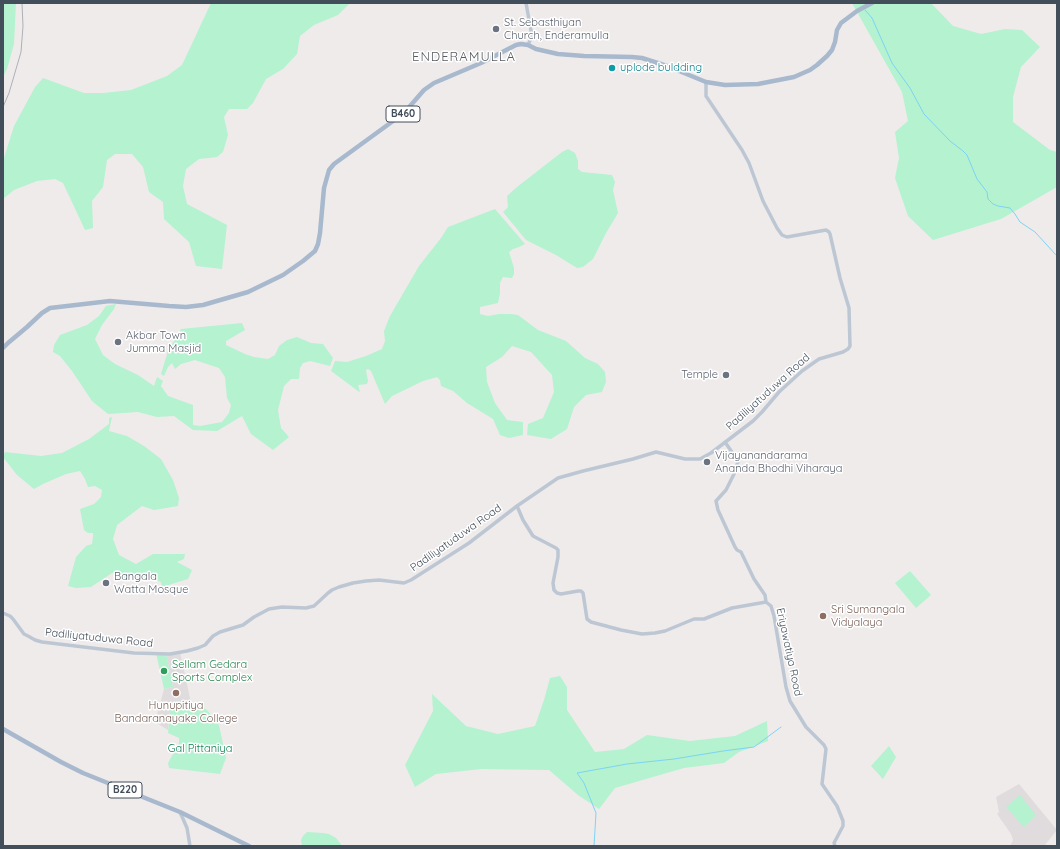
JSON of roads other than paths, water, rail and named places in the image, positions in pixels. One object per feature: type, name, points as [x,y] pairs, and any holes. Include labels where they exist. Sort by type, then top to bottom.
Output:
[{"type":"main road","name":"B460","points":[[3,348],[42,313],[50,308],[110,301],[186,307],[203,305],[248,292],[283,275],[315,251],[320,233],[324,188],[329,170],[334,164],[404,113],[424,90],[434,83],[481,63],[516,45],[528,45],[536,49],[558,54],[642,58],[667,66],[706,82],[725,85],[758,84],[794,77],[817,65],[832,50],[836,42],[839,26],[843,21],[871,3]]},
{"type":"main road","name":"B220","points":[[3,729],[61,762],[180,812],[249,846]]},
{"type":"street","points":[[526,3],[532,36],[528,45]]},
{"type":"street","name":"Padiliyatuduwa Road","points":[[3,612],[13,619],[24,634],[42,642],[134,653],[170,654],[187,651],[205,645],[213,636],[220,632],[243,625],[254,616],[269,609],[282,607],[306,608],[314,606],[332,590],[353,583],[379,580],[404,583],[411,580],[469,543],[517,506],[558,478],[656,452],[680,459],[700,459],[711,453],[757,416],[779,392],[802,371],[819,359],[843,352],[850,346],[849,308],[829,232],[826,230],[788,237],[782,235],[763,201],[749,163],[742,150],[706,96],[706,82]]},
{"type":"street","name":"Eriyawatiya Road","points":[[725,442],[738,461],[736,470],[726,490],[716,501],[718,510],[735,547],[740,552],[754,579],[765,595],[766,602],[771,606],[790,701],[806,727],[824,745],[826,749],[822,784],[837,806],[843,821],[843,826],[834,843],[835,846]]},
{"type":"street","points":[[517,506],[523,520],[533,536],[558,550],[553,583],[554,590],[561,594],[581,591],[583,593],[587,619],[591,622],[642,634],[655,633],[665,631],[694,619],[704,619],[732,608],[766,602]]},
{"type":"street","points":[[180,812],[187,828],[190,846]]},
{"type":"waterway","points":[[865,10],[872,18],[892,63],[910,88],[924,114],[950,141],[967,155],[977,179],[987,192],[988,199],[993,204],[1010,208],[1020,222],[1035,232],[1057,256]]},
{"type":"waterway","points":[[594,846],[596,813],[584,783],[577,773],[627,764],[674,759],[754,747],[781,727]]},
{"type":"railway","points":[[3,107],[9,93],[21,52],[23,26],[22,3]]},
{"type":"place","name":"St. Sebasthiyan Church, Enderamulla","points":[[496,29]]},
{"type":"place","name":"uplode buldding","points":[[612,68]]},
{"type":"place","name":"Akbar Town Jumma Masjid","points":[[118,342]]},
{"type":"place","name":"Temple","points":[[726,375]]},
{"type":"place","name":"Vijayanandarama Ananda Bhodhi Viharaya","points":[[707,462]]},
{"type":"place","name":"Bangala Watta Mosque","points":[[106,583]]},
{"type":"place","name":"Sri Sumangala Vidyalaya","points":[[823,616]]},
{"type":"place","name":"Sellam Gedara Sports Complex","points":[[164,671]]},
{"type":"place","name":"Hunupitiya Bandaranayake College","points":[[176,693]]},
{"type":"district","name":"ENDERAMULLA","points":[[464,57]]},
{"type":"park label","name":"Gal Pittaniya","points":[[200,749]]}]
